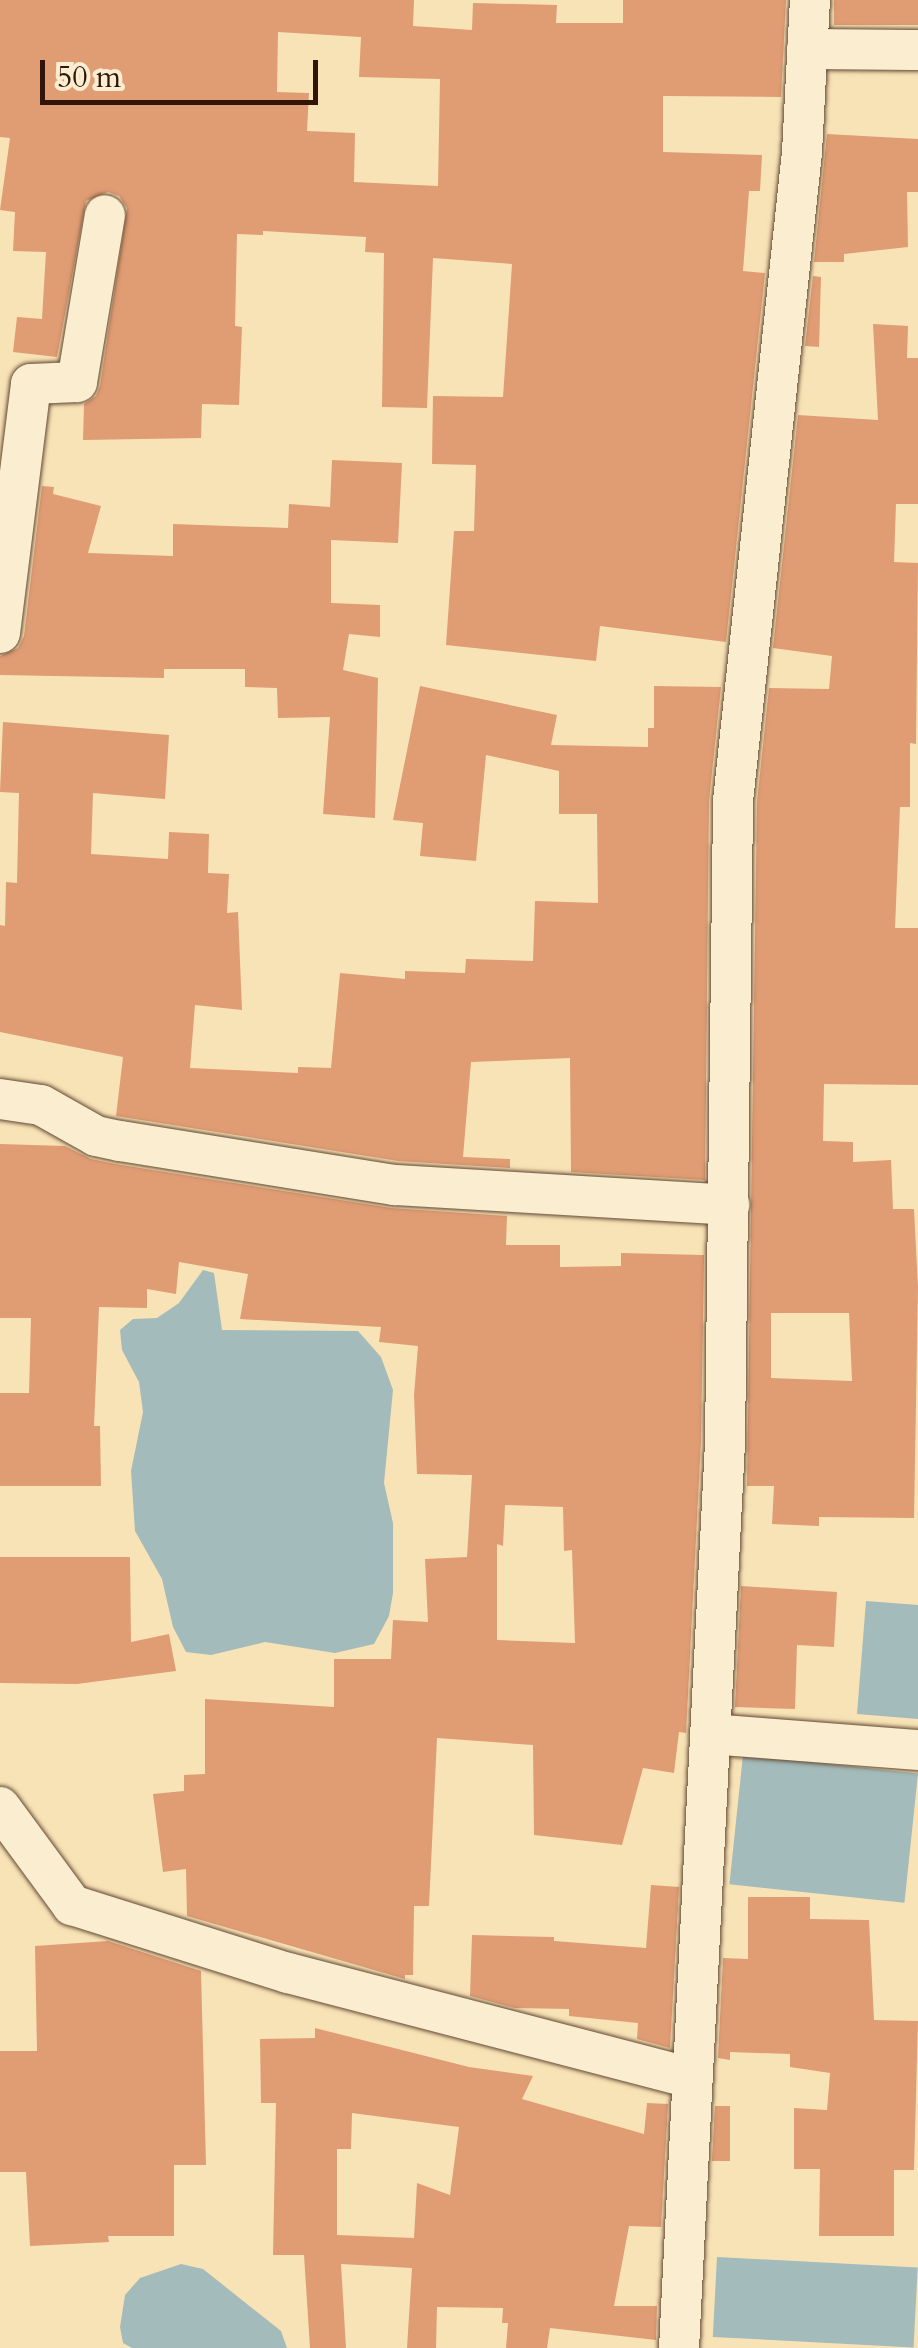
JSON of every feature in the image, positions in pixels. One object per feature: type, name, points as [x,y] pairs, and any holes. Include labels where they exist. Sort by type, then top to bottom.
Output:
[{"type":"street","points":[[679,2348],[725,1442],[733,801],[802,152],[810,0]]},
{"type":"street","points":[[807,49],[918,50]]},
{"type":"street","points":[[0,633],[16,379],[77,382],[105,214]]},
{"type":"street","points":[[0,1099],[41,1105],[96,1136],[394,1185],[729,1204]]},
{"type":"street","points":[[710,1734],[918,1750]]},
{"type":"street","points":[[0,1808],[72,1904],[288,1973],[690,2078]]},
{"type":"water","points":[[203,1270],[214,1273],[222,1330],[358,1331],[381,1357],[393,1390],[384,1483],[393,1523],[393,1593],[389,1616],[374,1644],[335,1653],[265,1642],[211,1655],[186,1652],[173,1627],[162,1579],[135,1531],[131,1471],[143,1412],[139,1382],[122,1350],[120,1330],[133,1319],[157,1318],[179,1303]]},
{"type":"water","points":[[866,1601],[918,1605],[918,1719],[857,1714]]},
{"type":"water","points":[[743,1755],[918,1773],[904,1903],[729,1884]]},
{"type":"water","points":[[717,2257],[918,2268],[914,2347],[713,2337]]},
{"type":"water","points":[[181,2264],[203,2269],[281,2331],[287,2348],[132,2348],[123,2343],[120,2327],[125,2295],[140,2278]]},
{"type":"building","points":[[0,0],[414,0],[413,26],[472,30],[473,3],[557,5],[556,23],[623,23],[623,0],[786,0],[781,97],[663,96],[663,152],[762,155],[760,191],[749,191],[743,271],[765,273],[726,642],[600,626],[596,661],[446,645],[454,531],[474,531],[476,465],[432,464],[433,396],[503,397],[512,264],[433,258],[427,408],[382,407],[384,253],[365,252],[366,237],[263,231],[263,235],[237,234],[235,326],[242,327],[239,405],[202,404],[201,438],[83,440],[84,404],[96,396],[100,386],[127,208],[119,196],[108,192],[86,201],[57,357],[13,352],[17,317],[42,319],[46,252],[13,251],[15,212],[0,210],[10,138],[0,137]],"holes":[[[278,32],[361,37],[359,77],[440,79],[438,186],[354,182],[355,133],[307,131],[309,93],[277,92]]]},
{"type":"building","points":[[834,0],[918,0],[918,25],[834,25]]},
{"type":"building","points":[[827,134],[918,139],[918,192],[907,192],[908,247],[844,254],[844,262],[814,262]]},
{"type":"building","points":[[813,276],[821,277],[819,347],[805,346]]},
{"type":"building","points":[[873,324],[908,326],[907,358],[918,358],[918,504],[896,504],[894,562],[918,563],[916,744],[910,743],[910,807],[900,807],[895,928],[918,928],[918,1085],[824,1084],[823,1141],[853,1142],[853,1162],[891,1160],[893,1209],[914,1209],[918,1287],[914,1518],[819,1517],[819,1526],[772,1524],[774,1486],[747,1486],[757,802],[769,688],[829,689],[832,656],[773,648],[798,415],[878,420]],"holes":[[[771,1313],[849,1313],[852,1381],[771,1378]]]},
{"type":"building","points":[[332,460],[402,463],[398,543],[331,540],[331,603],[380,605],[380,637],[349,634],[343,670],[378,678],[375,818],[323,814],[330,717],[278,718],[277,688],[245,687],[245,669],[164,669],[164,678],[0,675],[0,656],[18,648],[24,636],[42,486],[54,487],[53,494],[101,506],[88,553],[173,556],[173,524],[288,528],[289,504],[330,507]]},
{"type":"building","points":[[420,686],[557,715],[551,745],[648,747],[648,728],[654,728],[654,686],[721,687],[709,801],[705,1180],[571,1172],[570,1058],[471,1062],[463,1157],[510,1159],[510,1168],[398,1161],[116,1116],[123,1057],[0,1032],[0,925],[5,926],[6,882],[17,883],[19,793],[0,792],[3,722],[169,735],[165,799],[93,793],[91,854],[168,859],[169,832],[209,834],[208,873],[229,874],[227,913],[238,912],[242,1010],[195,1005],[190,1068],[298,1073],[298,1067],[331,1068],[340,973],[405,979],[405,971],[465,973],[466,959],[533,961],[535,901],[598,903],[597,814],[559,814],[559,771],[486,755],[476,861],[420,856],[423,823],[393,820]]},
{"type":"building","points":[[0,1144],[65,1146],[91,1159],[115,1164],[391,1208],[507,1216],[506,1245],[560,1245],[560,1267],[621,1266],[621,1253],[704,1255],[701,1441],[686,1733],[679,1732],[674,1773],[643,1768],[622,1845],[534,1835],[533,1745],[437,1738],[429,1906],[414,1906],[413,1975],[405,1975],[405,1979],[187,1916],[186,1869],[163,1872],[153,1794],[184,1791],[184,1775],[205,1774],[205,1699],[334,1707],[334,1659],[391,1659],[393,1620],[428,1622],[425,1559],[467,1557],[472,1475],[417,1474],[414,1395],[418,1346],[379,1342],[381,1327],[240,1319],[248,1274],[179,1262],[176,1294],[147,1289],[147,1308],[99,1307],[94,1426],[100,1426],[101,1486],[0,1486],[0,1393],[29,1393],[31,1318],[0,1318]],"holes":[[[505,1505],[563,1507],[564,1551],[572,1550],[575,1643],[497,1640],[497,1544],[503,1546]]]},
{"type":"building","points":[[0,1557],[130,1557],[131,1642],[169,1634],[176,1671],[77,1684],[0,1683]]},
{"type":"building","points":[[741,1586],[837,1592],[834,1647],[797,1645],[795,1709],[735,1707]]},
{"type":"building","points":[[651,1885],[679,1887],[670,2048],[637,2039],[638,2023],[569,2016],[569,2009],[515,2008],[470,1996],[472,1935],[554,1937],[554,1941],[646,1948]]},
{"type":"building","points":[[748,1897],[810,1897],[810,1919],[869,1920],[874,2020],[918,2021],[914,2170],[894,2170],[894,2236],[819,2236],[820,2169],[794,2169],[794,2108],[827,2110],[830,2073],[790,2067],[790,2054],[730,2052],[730,2060],[718,2058],[723,1958],[748,1959]]},
{"type":"building","points":[[108,1941],[201,1971],[206,2165],[174,2165],[174,2236],[108,2236],[109,2242],[30,2246],[26,2172],[0,2172],[0,2051],[37,2051],[35,1946]]},
{"type":"building","points":[[315,2028],[469,2067],[533,2076],[522,2099],[644,2134],[647,2103],[668,2104],[661,2227],[629,2226],[614,2306],[657,2306],[656,2340],[550,2328],[547,2348],[506,2348],[508,2323],[502,2323],[503,2308],[437,2307],[436,2348],[407,2348],[412,2268],[341,2264],[346,2348],[310,2348],[304,2255],[273,2255],[276,2103],[261,2103],[260,2039],[315,2038]],"holes":[[[352,2113],[459,2127],[450,2195],[417,2183],[414,2238],[337,2235],[337,2149],[351,2149]]]},
{"type":"building","points":[[715,2106],[730,2106],[730,2161],[712,2161]]}]
